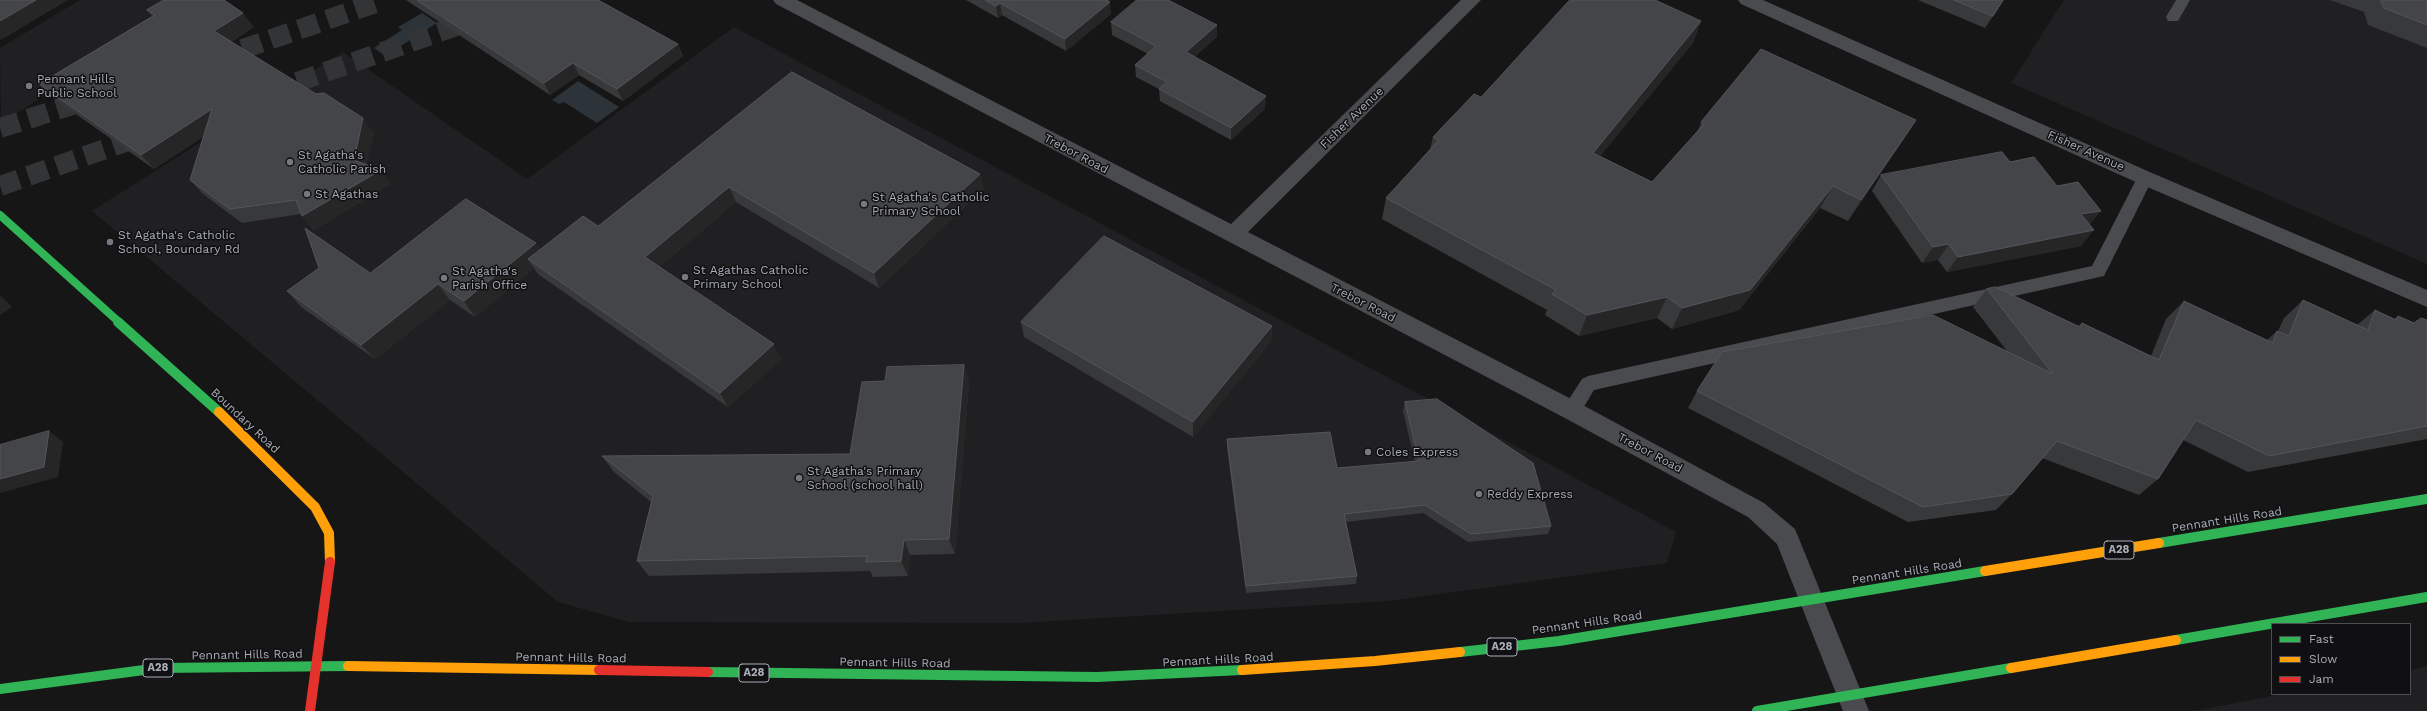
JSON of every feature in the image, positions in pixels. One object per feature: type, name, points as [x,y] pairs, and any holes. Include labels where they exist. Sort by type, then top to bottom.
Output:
[{"type":"main road","name":"Boundary Road","points":[[0,215],[243,434],[315,507],[328,524],[332,544],[310,711]]},
{"type":"main road","name":"Pennant Hills Road","points":[[0,689],[159,668],[317,666],[1097,677],[1191,674],[1375,661],[1559,640],[2427,499]]},
{"type":"main road","points":[[2288,623],[2427,597]]},
{"type":"main road","points":[[1757,711],[1853,704],[2271,626]]},
{"type":"street","name":"Trebor Road","points":[[782,0],[1571,410],[1756,510],[1786,537],[1853,704]]},
{"type":"street","name":"Fisher Avenue","points":[[1232,235],[1472,0]]},
{"type":"street","name":"Fisher Avenue","points":[[1747,0],[2145,178],[2427,299]]},
{"type":"lane","points":[[2173,17],[2183,0]]},
{"type":"lane","points":[[1571,410],[1588,384],[2098,271],[2145,178]]},
{"type":"shaded area","name":"Pennant Hills Public School","points":[[80,0],[186,0],[1,124],[0,48]]},
{"type":"shaded area","points":[[2064,0],[2427,0],[2427,264],[2011,83]]},
{"type":"shaded area","points":[[422,13],[437,23],[385,56],[374,48],[402,30],[398,27]]},
{"type":"shaded area","name":"St Agathas Catholic Primary School","points":[[734,27],[1676,532],[1667,563],[1388,601],[1019,623],[629,622],[558,602],[92,211],[343,52],[527,179]]},
{"type":"shaded area","points":[[578,81],[619,107],[597,123],[564,102],[559,104],[552,100]]},
{"type":"shaded area","points":[[2427,666],[2427,711],[2194,711],[2277,695],[2411,695],[2411,670]]},
{"type":"building","points":[[0,0],[36,0],[0,21]]},
{"type":"building","points":[[164,0],[224,0],[243,13],[214,31],[316,94],[324,93],[363,118],[354,160],[381,170],[302,216],[296,200],[230,209],[190,180],[212,109],[141,155],[39,84],[155,15],[147,10]]},
{"type":"building","points":[[417,0],[598,0],[678,44],[617,89],[573,63],[544,83]]},
{"type":"building","points":[[986,0],[1107,0],[1110,2],[1065,39],[1000,3],[996,6]]},
{"type":"building","points":[[1137,0],[1168,0],[1217,25],[1186,52],[1266,96],[1231,128],[1159,89],[1167,82],[1135,65],[1156,46],[1111,22]]},
{"type":"building","points":[[1570,0],[1655,0],[1701,21],[1593,153],[1652,182],[1704,124],[1701,122],[1761,49],[1916,120],[1861,200],[1833,186],[1750,290],[1682,308],[1667,297],[1587,315],[1552,294],[1556,290],[1386,198],[1439,140],[1433,137],[1474,94],[1481,97]]},
{"type":"building","points":[[1954,0],[2003,0],[1993,16]]},
{"type":"building","points":[[2381,0],[2427,0],[2427,25],[2384,8]]},
{"type":"building","points":[[792,72],[980,174],[874,273],[729,187],[645,257],[774,344],[720,393],[528,259],[583,216],[598,226]]},
{"type":"building","points":[[2002,152],[2010,162],[2034,157],[2057,186],[2078,182],[2101,211],[2081,214],[2094,230],[1958,257],[1949,244],[1933,247],[1881,175]]},
{"type":"building","points":[[466,199],[536,243],[464,301],[438,284],[361,345],[287,291],[319,268],[305,228],[370,273]]},
{"type":"building","points":[[1104,236],[1272,326],[1193,422],[1021,322]]},
{"type":"building","points":[[1995,287],[2080,327],[2082,323],[2159,360],[2184,301],[2273,343],[2277,331],[2289,336],[2303,300],[2368,330],[2375,310],[2396,320],[2398,316],[2414,323],[2421,318],[2427,320],[2427,426],[2269,456],[2196,420],[2158,479],[2057,441],[2012,494],[1923,507],[1697,391],[1722,352],[1933,315],[2053,374],[1987,289]]},
{"type":"building","name":"St Agatha's Primary School (school hall)","points":[[964,365],[949,539],[904,540],[901,561],[866,562],[867,556],[637,561],[653,496],[602,456],[850,454],[862,382],[885,381],[887,367]]},
{"type":"building","points":[[1437,399],[1533,463],[1551,526],[1471,534],[1425,505],[1344,514],[1357,576],[1246,586],[1227,439],[1330,432],[1337,468],[1419,461],[1405,402]]},
{"type":"building","points":[[49,431],[44,467],[0,479],[0,445]]},
{"type":"tunnel","points":[[214,59],[384,0]]},
{"type":"tunnel","points":[[269,92],[530,0]]},
{"type":"tunnel","points":[[0,128],[94,98]]},
{"type":"tunnel","points":[[0,186],[148,134]]},
{"type":"traffic: fast","points":[[0,215],[219,412]]},
{"type":"traffic: fast","points":[[2159,543],[2427,499]]},
{"type":"traffic: fast","points":[[1460,652],[1559,641],[1985,571]]},
{"type":"traffic: fast","points":[[2275,623],[2427,597]]},
{"type":"traffic: fast","points":[[2176,640],[2271,624]]},
{"type":"traffic: fast","points":[[0,689],[159,668],[348,666]]},
{"type":"traffic: fast","points":[[1757,711],[2011,668]]},
{"type":"traffic: fast","points":[[708,672],[1097,677],[1242,670]]},
{"type":"traffic: slow","points":[[219,412],[315,507],[324,521],[331,539],[330,562]]},
{"type":"traffic: slow","points":[[1985,571],[2159,543]]},
{"type":"traffic: slow","points":[[2011,668],[2176,640]]},
{"type":"traffic: slow","points":[[1242,670],[1375,661],[1460,652]]},
{"type":"traffic: slow","points":[[348,666],[599,670]]},
{"type":"traffic: jam","points":[[310,711],[330,562]]},
{"type":"traffic: jam","points":[[599,670],[708,672]]},
{"type":"place","name":"Pennant Hills Public School","points":[[29,86]]},
{"type":"place","name":"St Agatha's Catholic Parish","points":[[290,162]]},
{"type":"place","name":"St Agathas","points":[[307,194]]},
{"type":"place","name":"St Agatha's Catholic Primary School","points":[[864,204]]},
{"type":"place","name":"St Agatha's Catholic School, Boundary Rd","points":[[110,242]]},
{"type":"place","name":"St Agathas Catholic Primary School","points":[[685,277]]},
{"type":"place","name":"St Agatha's Parish Office","points":[[444,278]]},
{"type":"place","name":"Coles Express","points":[[1368,452]]},
{"type":"place","name":"St Agatha's Primary School (school hall)","points":[[799,478]]},
{"type":"place","name":"Reddy Express","points":[[1479,494]]}]
